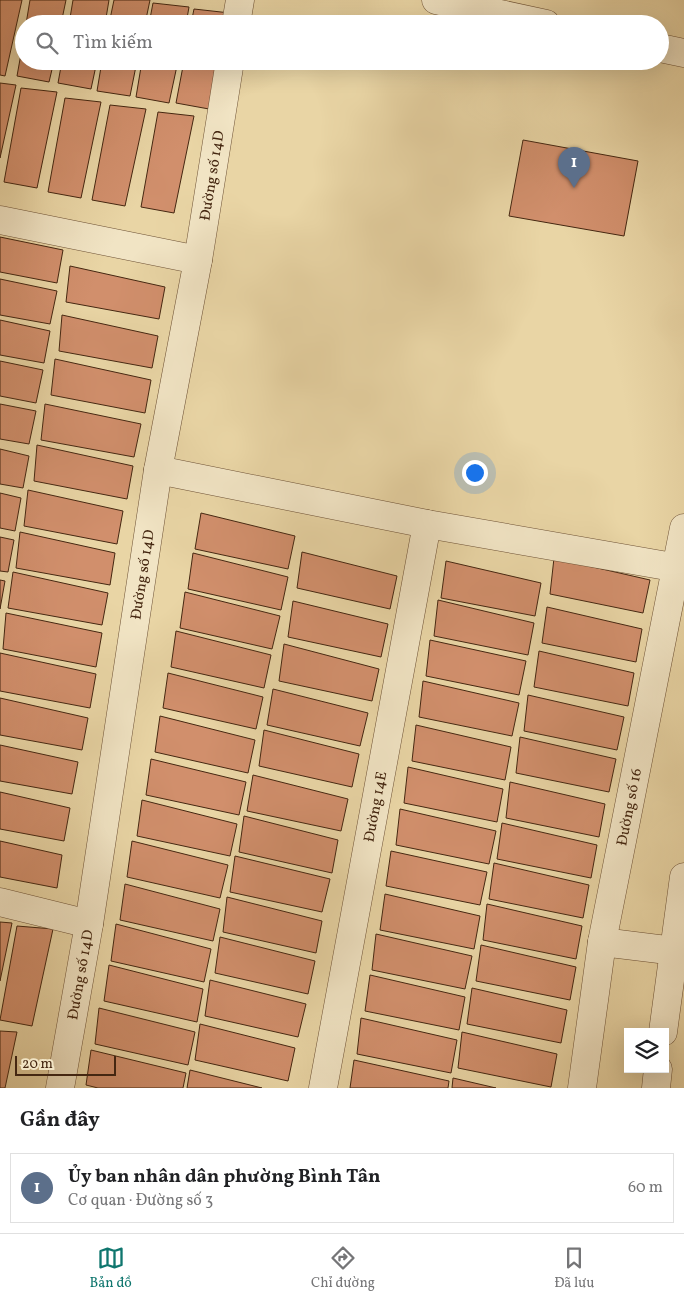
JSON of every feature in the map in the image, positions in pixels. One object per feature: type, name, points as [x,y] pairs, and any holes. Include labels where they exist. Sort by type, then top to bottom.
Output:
[{"type":"street","points":[[238,15],[240,0]]},
{"type":"street","points":[[436,0],[482,5],[516,15]]},
{"type":"street","points":[[669,50],[684,53]]},
{"type":"street","name":"Đường số 14D","points":[[60,1088],[89,924],[158,470],[198,260],[229,70]]},
{"type":"street","points":[[0,220],[198,260]]},
{"type":"street","points":[[158,470],[427,524],[680,568]]},
{"type":"street","name":"Đường 14E","points":[[322,1088],[427,524]]},
{"type":"street","name":"Đường số 16","points":[[582,1088],[602,942],[680,568],[684,528]]},
{"type":"street","points":[[664,1028],[679,951],[684,877]]},
{"type":"street","points":[[0,902],[89,924]]},
{"type":"street","points":[[602,942],[679,951]]},
{"type":"street","points":[[656,1088],[658,1073]]},
{"type":"building","points":[[0,0],[22,0],[19,15],[15,15],[15,31],[5,76],[0,75]]},
{"type":"building","points":[[30,0],[66,0],[63,15],[28,15]]},
{"type":"building","points":[[73,0],[109,0],[106,15],[70,15]]},
{"type":"building","points":[[114,0],[150,0],[147,15],[111,15]]},
{"type":"building","points":[[153,3],[189,7],[188,15],[151,15]]},
{"type":"building","points":[[194,9],[230,13],[229,15],[193,15]]},
{"type":"building","points":[[18,70],[52,70],[49,82],[17,76]]},
{"type":"building","points":[[60,70],[95,70],[91,89],[58,83]]},
{"type":"building","points":[[100,70],[135,70],[130,96],[97,91]]},
{"type":"building","points":[[140,70],[176,70],[169,103],[136,97]]},
{"type":"building","points":[[182,70],[218,70],[209,109],[176,103]]},
{"type":"building","points":[[0,83],[16,85],[0,158]]},
{"type":"building","points":[[21,88],[57,92],[37,188],[4,182]]},
{"type":"building","points":[[65,98],[101,102],[81,198],[48,192]]},
{"type":"building","points":[[110,105],[146,109],[125,206],[92,200]]},
{"type":"building","points":[[158,112],[194,116],[174,213],[141,207]]},
{"type":"building","points":[[523,140],[638,161],[624,236],[509,216]]},
{"type":"building","points":[[0,237],[63,250],[57,283],[0,272]]},
{"type":"building","points":[[70,266],[165,287],[159,319],[66,302]]},
{"type":"building","points":[[0,279],[57,291],[50,324],[0,315]]},
{"type":"building","points":[[62,315],[158,336],[152,368],[59,351]]},
{"type":"building","points":[[0,320],[50,331],[44,363],[0,355]]},
{"type":"building","points":[[55,359],[151,380],[145,413],[51,395]]},
{"type":"building","points":[[0,361],[43,370],[36,403],[0,396]]},
{"type":"building","points":[[0,404],[36,411],[29,444],[0,439]]},
{"type":"building","points":[[45,404],[141,424],[134,457],[41,440]]},
{"type":"building","points":[[37,445],[133,466],[127,499],[34,481]]},
{"type":"building","points":[[0,449],[29,456],[23,488],[0,484]]},
{"type":"building","points":[[28,490],[123,511],[117,544],[24,526]]},
{"type":"building","points":[[0,493],[21,498],[15,531],[0,528]]},
{"type":"building","points":[[201,513],[295,536],[288,569],[195,549]]},
{"type":"building","points":[[20,532],[115,553],[110,585],[16,568]]},
{"type":"building","points":[[0,537],[14,540],[8,572],[0,571]]},
{"type":"building","points":[[302,552],[397,576],[390,609],[297,588]]},
{"type":"building","points":[[193,553],[288,577],[281,610],[188,589]]},
{"type":"building","points":[[554,558],[650,580],[643,613],[550,594]]},
{"type":"building","points":[[446,561],[541,583],[535,616],[441,598]]},
{"type":"building","points":[[13,572],[108,593],[102,625],[8,608]]},
{"type":"building","points":[[0,580],[5,581],[0,609]]},
{"type":"building","points":[[185,592],[280,616],[272,649],[180,628]]},
{"type":"building","points":[[438,600],[534,623],[528,655],[434,636]]},
{"type":"building","points":[[293,601],[388,624],[381,657],[288,637]]},
{"type":"building","points":[[547,607],[642,629],[636,662],[542,643]]},
{"type":"building","points":[[6,613],[102,633],[96,667],[3,649]]},
{"type":"building","points":[[176,631],[271,655],[264,688],[171,667]]},
{"type":"building","points":[[430,640],[526,661],[519,695],[426,676]]},
{"type":"building","points":[[284,644],[379,669],[372,701],[279,681]]},
{"type":"building","points":[[539,651],[634,673],[628,706],[534,687]]},
{"type":"building","points":[[0,653],[96,674],[90,708],[0,691]]},
{"type":"building","points":[[168,673],[263,697],[256,729],[163,708]]},
{"type":"building","points":[[423,681],[519,703],[512,736],[419,717]]},
{"type":"building","points":[[273,689],[368,713],[360,746],[267,725]]},
{"type":"building","points":[[528,695],[624,717],[617,750],[524,731]]},
{"type":"building","points":[[0,698],[88,718],[82,750],[0,735]]},
{"type":"building","points":[[160,716],[255,740],[248,773],[155,752]]},
{"type":"building","points":[[416,725],[511,747],[505,780],[412,761]]},
{"type":"building","points":[[264,730],[359,754],[352,787],[259,766]]},
{"type":"building","points":[[520,737],[616,759],[609,792],[516,773]]},
{"type":"building","points":[[0,745],[78,762],[72,794],[0,781]]},
{"type":"building","points":[[151,759],[246,782],[239,815],[146,795]]},
{"type":"building","points":[[408,767],[503,789],[497,822],[404,803]]},
{"type":"building","points":[[253,775],[348,799],[341,831],[247,811]]},
{"type":"building","points":[[510,782],[605,804],[599,837],[506,818]]},
{"type":"building","points":[[0,792],[70,808],[64,841],[0,829]]},
{"type":"building","points":[[142,800],[237,824],[230,856],[137,836]]},
{"type":"building","points":[[400,809],[496,831],[489,864],[396,845]]},
{"type":"building","points":[[244,816],[338,840],[332,873],[239,852]]},
{"type":"building","points":[[502,823],[597,845],[591,878],[497,859]]},
{"type":"building","points":[[0,841],[62,855],[57,888],[0,877]]},
{"type":"building","points":[[132,841],[228,865],[220,898],[127,877]]},
{"type":"building","points":[[391,851],[487,872],[480,905],[386,886]]},
{"type":"building","points":[[235,856],[330,879],[322,912],[230,892]]},
{"type":"building","points":[[494,863],[589,885],[583,918],[489,899]]},
{"type":"building","points":[[125,884],[220,909],[213,941],[120,920]]},
{"type":"building","points":[[385,894],[480,916],[474,949],[380,930]]},
{"type":"building","points":[[227,897],[322,921],[316,953],[223,932]]},
{"type":"building","points":[[487,904],[582,926],[576,959],[483,940]]},
{"type":"building","points":[[0,922],[12,923],[0,981]]},
{"type":"building","points":[[116,924],[211,949],[204,982],[111,961]]},
{"type":"building","points":[[17,926],[53,929],[32,1026],[0,1020]]},
{"type":"building","points":[[376,934],[472,956],[465,989],[372,970]]},
{"type":"building","points":[[220,937],[315,961],[308,994],[215,973]]},
{"type":"building","points":[[481,945],[576,967],[570,1000],[476,981]]},
{"type":"building","points":[[109,965],[203,989],[197,1022],[104,1001]]},
{"type":"building","points":[[370,975],[465,997],[459,1030],[365,1011]]},
{"type":"building","points":[[210,980],[306,1004],[298,1037],[205,1016]]},
{"type":"building","points":[[472,988],[567,1010],[561,1043],[467,1024]]},
{"type":"building","points":[[99,1008],[195,1032],[188,1065],[95,1044]]},
{"type":"building","points":[[361,1018],[457,1040],[451,1073],[357,1054]]},
{"type":"building","points":[[200,1024],[295,1048],[288,1081],[195,1060]]},
{"type":"building","points":[[0,1031],[17,1032],[5,1088],[0,1088]]},
{"type":"building","points":[[462,1032],[557,1054],[551,1087],[458,1068]]},
{"type":"building","points":[[91,1050],[186,1073],[183,1088],[98,1088],[86,1085]]},
{"type":"building","points":[[354,1060],[449,1081],[448,1088],[350,1088]]},
{"type":"building","points":[[190,1070],[262,1088],[187,1088]]},
{"type":"building","points":[[453,1078],[496,1088],[452,1088]]},
{"type":"place","name":"Ủy ban nhân dân phường Bình Tân","points":[[574,188]]}]
